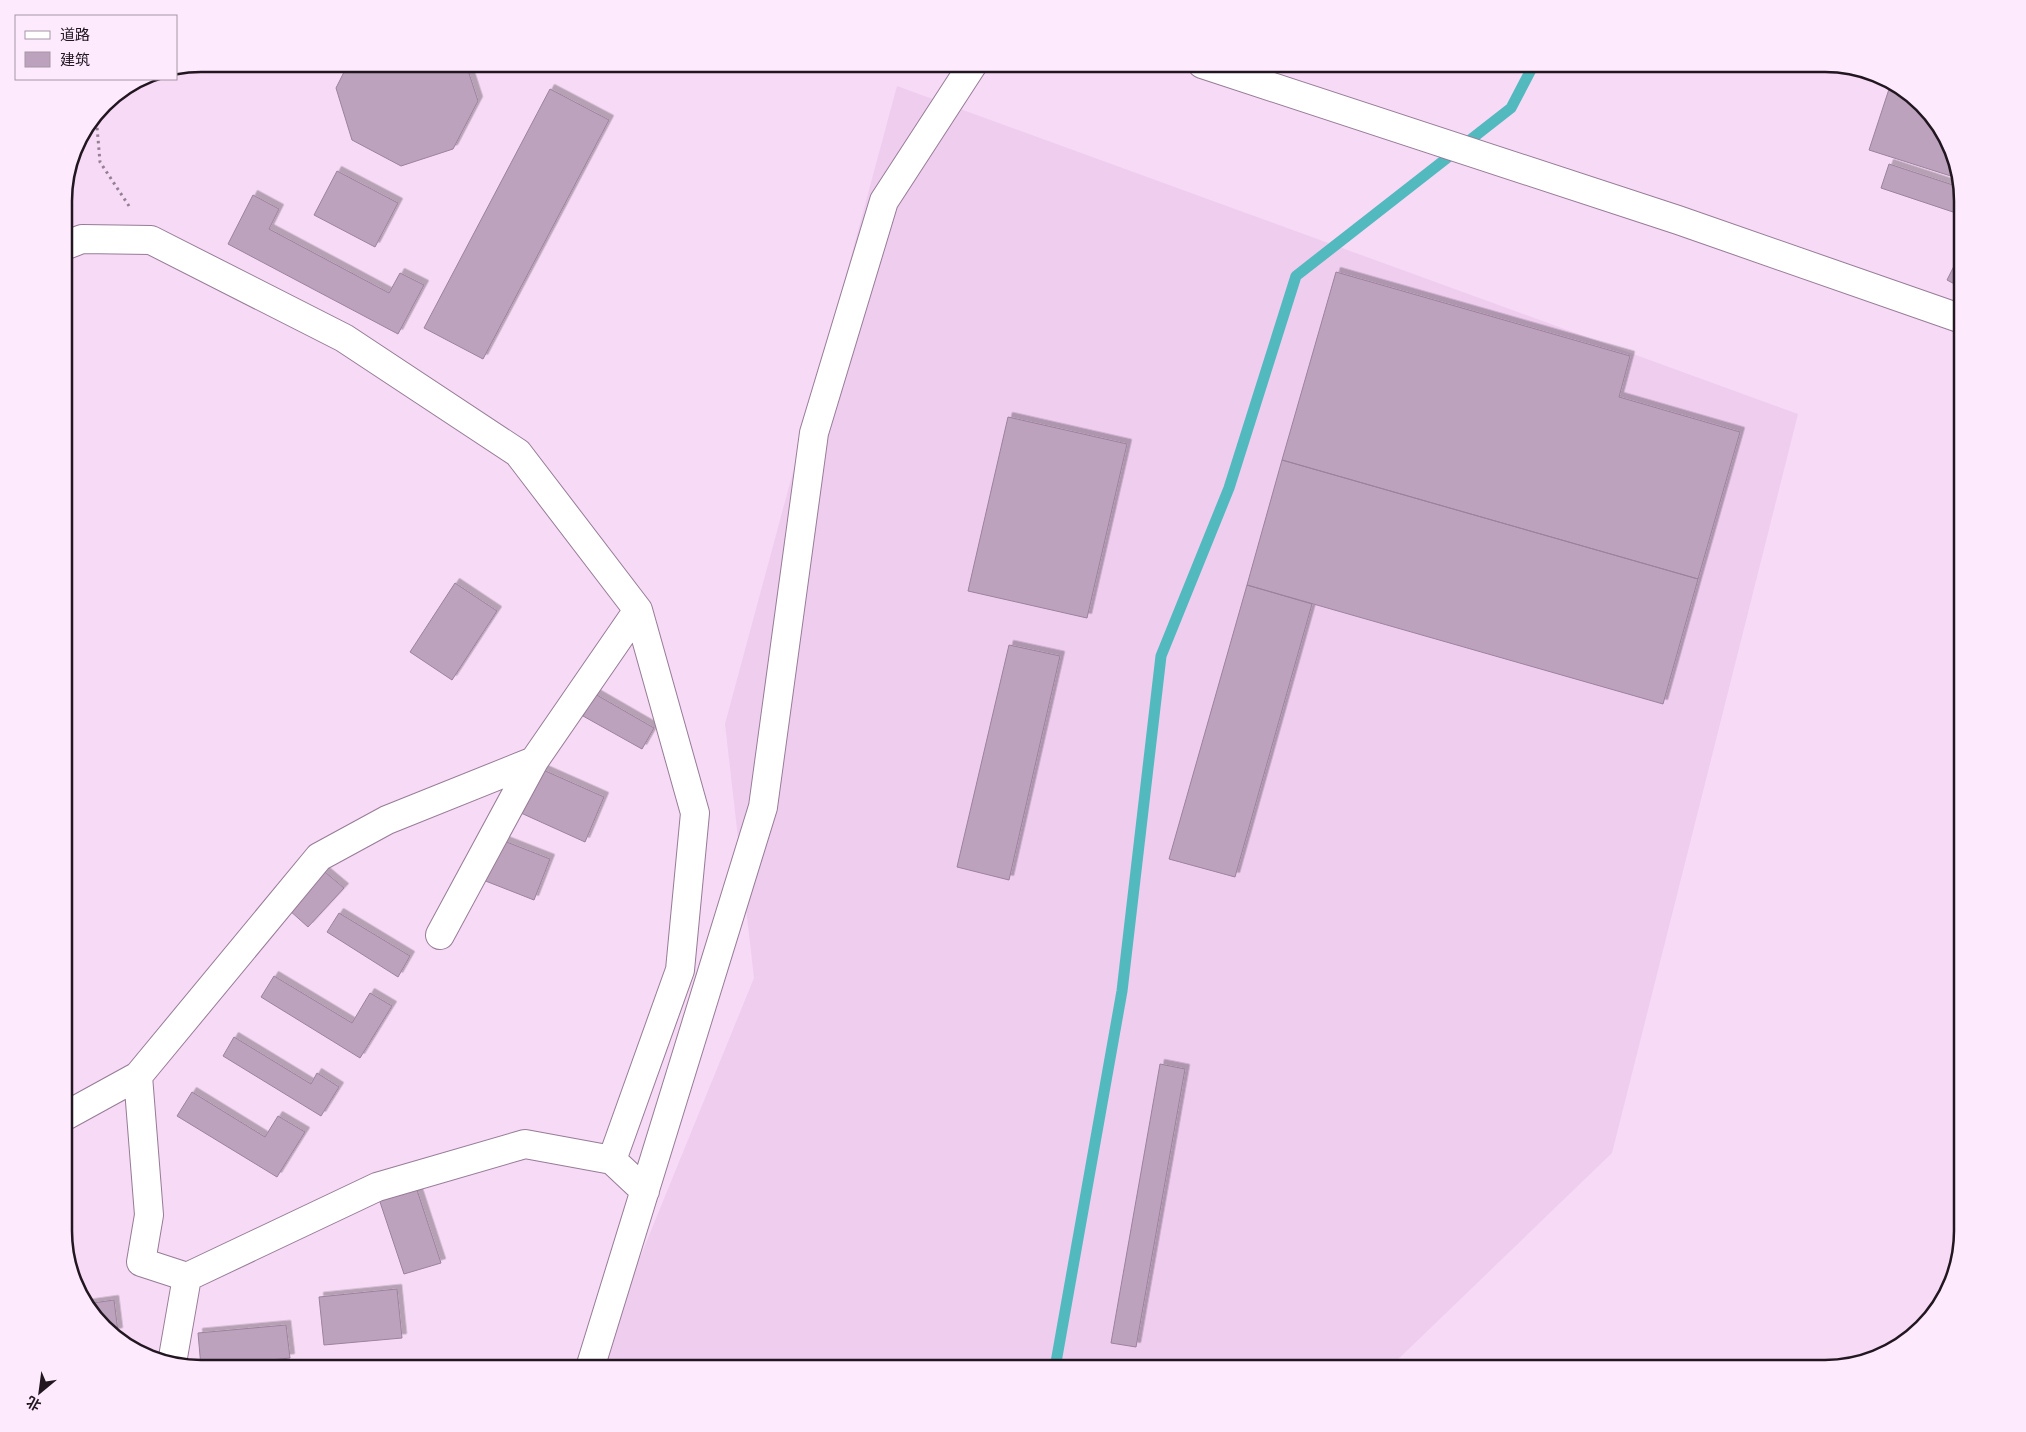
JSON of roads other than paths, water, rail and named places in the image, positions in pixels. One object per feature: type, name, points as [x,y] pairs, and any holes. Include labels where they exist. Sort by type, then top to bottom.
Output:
[{"type":"street","points":[[1228,72],[1678,220],[1954,316]]},
{"type":"street","points":[[592,1360],[764,807],[814,433],[884,200],[967,73]]},
{"type":"street","points":[[73,242],[82,239],[151,240],[344,338],[518,453],[638,610],[695,813],[680,970],[612,1160]]},
{"type":"street","points":[[440,935],[534,761],[638,610]]},
{"type":"street","points":[[73,1112],[138,1076],[319,857],[387,820],[534,761]]},
{"type":"street","points":[[138,1076],[149,1215],[142,1262],[187,1277],[377,1187],[525,1144],[612,1160],[645,1191]]},
{"type":"street","points":[[173,1356],[187,1277]]},
{"type":"waterway","points":[[1056,1360],[1122,991],[1161,656],[1229,488],[1296,276],[1511,108],[1530,72]]}]
